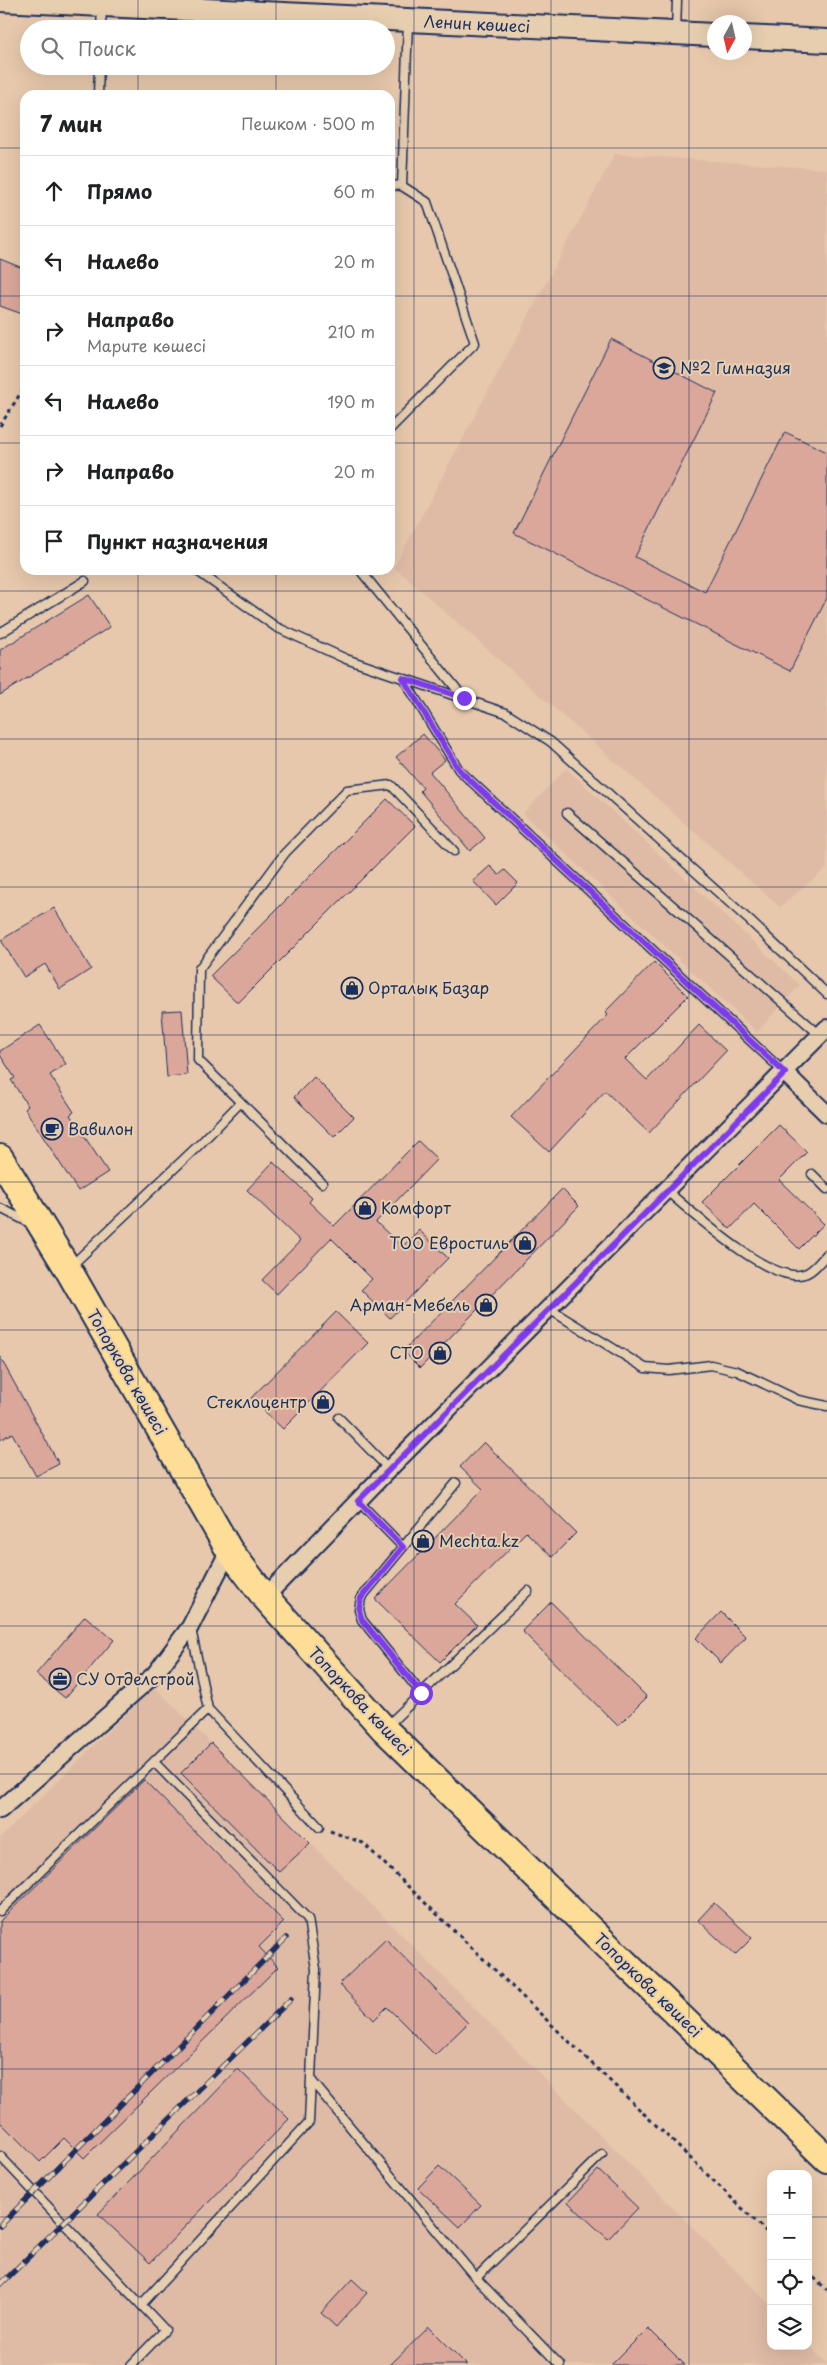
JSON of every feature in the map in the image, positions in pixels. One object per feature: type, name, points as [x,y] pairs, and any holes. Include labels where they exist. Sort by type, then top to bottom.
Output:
[{"type":"highway","name":"Топоркова көшесі","points":[[0,1158],[68,1269],[228,1550],[265,1597],[384,1730],[827,2159]]},
{"type":"main road","name":"Ленин көшесі","points":[[0,0],[707,36]]},
{"type":"main road","points":[[752,37],[827,41]]},
{"type":"street","points":[[265,1597],[389,1469],[824,1032]]},
{"type":"street","points":[[785,1073],[827,1114]]},
{"type":"street","points":[[0,1810],[155,1674],[190,1627],[228,1550]]},
{"type":"lane","points":[[676,34],[677,0]]},
{"type":"lane","points":[[101,20],[102,5]]},
{"type":"lane","points":[[402,186],[408,20]]},
{"type":"lane","points":[[98,90],[99,75]]},
{"type":"lane","points":[[395,185],[402,186],[427,202],[475,343],[395,424]]},
{"type":"lane","points":[[203,575],[276,627],[346,659],[506,713],[551,742],[750,921],[827,994]]},
{"type":"lane","points":[[364,575],[464,698]]},
{"type":"lane","points":[[0,633],[85,581]]},
{"type":"lane","points":[[403,678],[459,770],[785,1073]]},
{"type":"lane","points":[[322,1183],[198,1060],[199,969],[285,853],[347,790],[391,785],[454,852]]},
{"type":"lane","points":[[567,813],[824,1032]]},
{"type":"lane","points":[[68,1269],[200,1144],[240,1103]]},
{"type":"lane","points":[[812,1174],[827,1189]]},
{"type":"lane","points":[[667,1191],[726,1240],[776,1271],[790,1275],[806,1274],[827,1254]]},
{"type":"lane","points":[[0,1208],[44,1230]]},
{"type":"lane","points":[[550,1309],[645,1368],[669,1370],[711,1365],[737,1371],[798,1400],[827,1406]]},
{"type":"lane","points":[[339,1418],[389,1469]]},
{"type":"lane","points":[[421,1693],[362,1620],[359,1610],[361,1598],[456,1483]]},
{"type":"lane","points":[[358,1501],[403,1547]]},
{"type":"lane","points":[[384,1730],[528,1591]]},
{"type":"lane","points":[[190,1627],[208,1709],[319,1827]]},
{"type":"lane","points":[[0,1911],[208,1709]]},
{"type":"lane","points":[[141,2305],[309,2122],[316,1969],[308,1919],[154,1762]]},
{"type":"lane","points":[[311,2080],[476,2278],[560,2365]]},
{"type":"lane","points":[[476,2278],[602,2154]]},
{"type":"lane","points":[[0,2156],[165,2330],[131,2365]]},
{"type":"path","points":[[0,426],[20,394]]},
{"type":"path","points":[[319,1827],[363,1843],[767,2232]]},
{"type":"path","points":[[812,2276],[827,2290]]},
{"type":"shaded area","name":"№2 Гимназия","points":[[615,154],[827,169],[827,868],[780,907],[395,568]]},
{"type":"shaded area","points":[[566,768],[800,985],[757,1032],[523,814]]},
{"type":"shaded area","points":[[154,1686],[767,2302],[767,2350],[812,2350],[812,2348],[827,2365],[0,2365],[0,1838]]},
{"type":"building","points":[[0,259],[20,267],[20,313],[0,306]]},
{"type":"building","points":[[611,339],[717,393],[635,557],[705,592],[785,432],[827,452],[827,598],[790,671],[514,533]]},
{"type":"building","points":[[89,595],[110,627],[0,695],[0,650]]},
{"type":"building","points":[[423,734],[445,760],[430,772],[485,838],[470,851],[420,791],[423,788],[396,757]]},
{"type":"building","points":[[387,799],[415,826],[238,1003],[210,976]]},
{"type":"building","points":[[490,866],[499,875],[505,870],[518,883],[496,905],[473,881]]},
{"type":"building","points":[[54,908],[91,969],[60,989],[45,964],[24,977],[1,940]]},
{"type":"building","points":[[654,962],[688,996],[625,1059],[647,1080],[699,1025],[726,1051],[649,1133],[605,1091],[549,1152],[511,1117],[608,1015],[605,1012]]},
{"type":"building","points":[[182,1010],[187,1075],[167,1077],[162,1011]]},
{"type":"building","points":[[40,1025],[66,1064],[50,1075],[74,1112],[70,1115],[108,1172],[78,1191],[25,1109],[28,1106],[11,1080],[15,1078],[0,1055],[0,1051]]},
{"type":"building","points":[[314,1077],[354,1117],[334,1137],[294,1097]]},
{"type":"building","points":[[779,1125],[807,1152],[779,1180],[824,1224],[799,1249],[754,1204],[730,1229],[702,1202]]},
{"type":"building","points":[[418,1141],[437,1159],[376,1222],[402,1247],[419,1230],[448,1258],[390,1318],[361,1290],[372,1279],[331,1238],[277,1294],[262,1280],[300,1241],[247,1190],[273,1162],[312,1198],[309,1202],[334,1226]]},
{"type":"building","points":[[562,1189],[579,1206],[420,1368],[403,1351]]},
{"type":"building","points":[[336,1312],[368,1343],[283,1429],[251,1398]]},
{"type":"building","points":[[0,1357],[59,1464],[36,1476],[12,1433],[0,1440]]},
{"type":"building","points":[[484,1442],[576,1533],[552,1557],[526,1532],[455,1604],[477,1625],[440,1662],[375,1599],[483,1489],[460,1467]]},
{"type":"building","points":[[551,1602],[647,1697],[618,1726],[522,1631]]},
{"type":"building","points":[[721,1612],[746,1637],[721,1663],[696,1638]]},
{"type":"building","points":[[85,1616],[114,1640],[65,1698],[36,1674]]},
{"type":"building","points":[[211,1743],[310,1843],[279,1872],[181,1773]]},
{"type":"building","points":[[144,1780],[284,1922],[259,1947],[278,1967],[84,2158],[64,2138],[40,2162],[0,2122],[0,1921]]},
{"type":"building","points":[[714,1903],[752,1938],[735,1955],[698,1920]]},
{"type":"building","points":[[386,1939],[468,2023],[435,2055],[387,2007],[374,2020],[339,1984]]},
{"type":"building","points":[[238,2069],[289,2119],[150,2263],[98,2214]]},
{"type":"building","points":[[439,2166],[481,2205],[460,2227],[418,2188]]},
{"type":"building","points":[[598,2170],[638,2208],[608,2239],[568,2202]]},
{"type":"building","points":[[352,2279],[367,2293],[336,2327],[321,2313]]},
{"type":"building","points":[[429,2327],[467,2365],[390,2365]]},
{"type":"building","points":[[648,2328],[685,2365],[611,2365]]},
{"type":"railway","points":[[0,2226],[286,1938]]},
{"type":"railway","points":[[0,2285],[291,1999]]},
{"type":"place","name":"№2 Гимназия","points":[[664,368]]},
{"type":"place","name":"Орталық Базар","points":[[352,988]]},
{"type":"place","name":"Вавилон","points":[[52,1129]]},
{"type":"place","name":"Комфорт","points":[[365,1208]]},
{"type":"place","name":"ТОО Евростиль","points":[[525,1243]]},
{"type":"place","name":"Арман-Мебель","points":[[486,1305]]},
{"type":"place","name":"СТО","points":[[440,1353]]},
{"type":"place","name":"Стеклоцентр","points":[[323,1402]]},
{"type":"place","name":"Mechta.kz","points":[[423,1541]]},
{"type":"place","name":"СУ Отделстрой","points":[[60,1679]]},
{"type":"route","points":[[421,1693],[362,1620],[359,1610],[361,1598],[403,1547],[358,1501],[785,1073],[459,770],[403,678],[464,698]]}]
